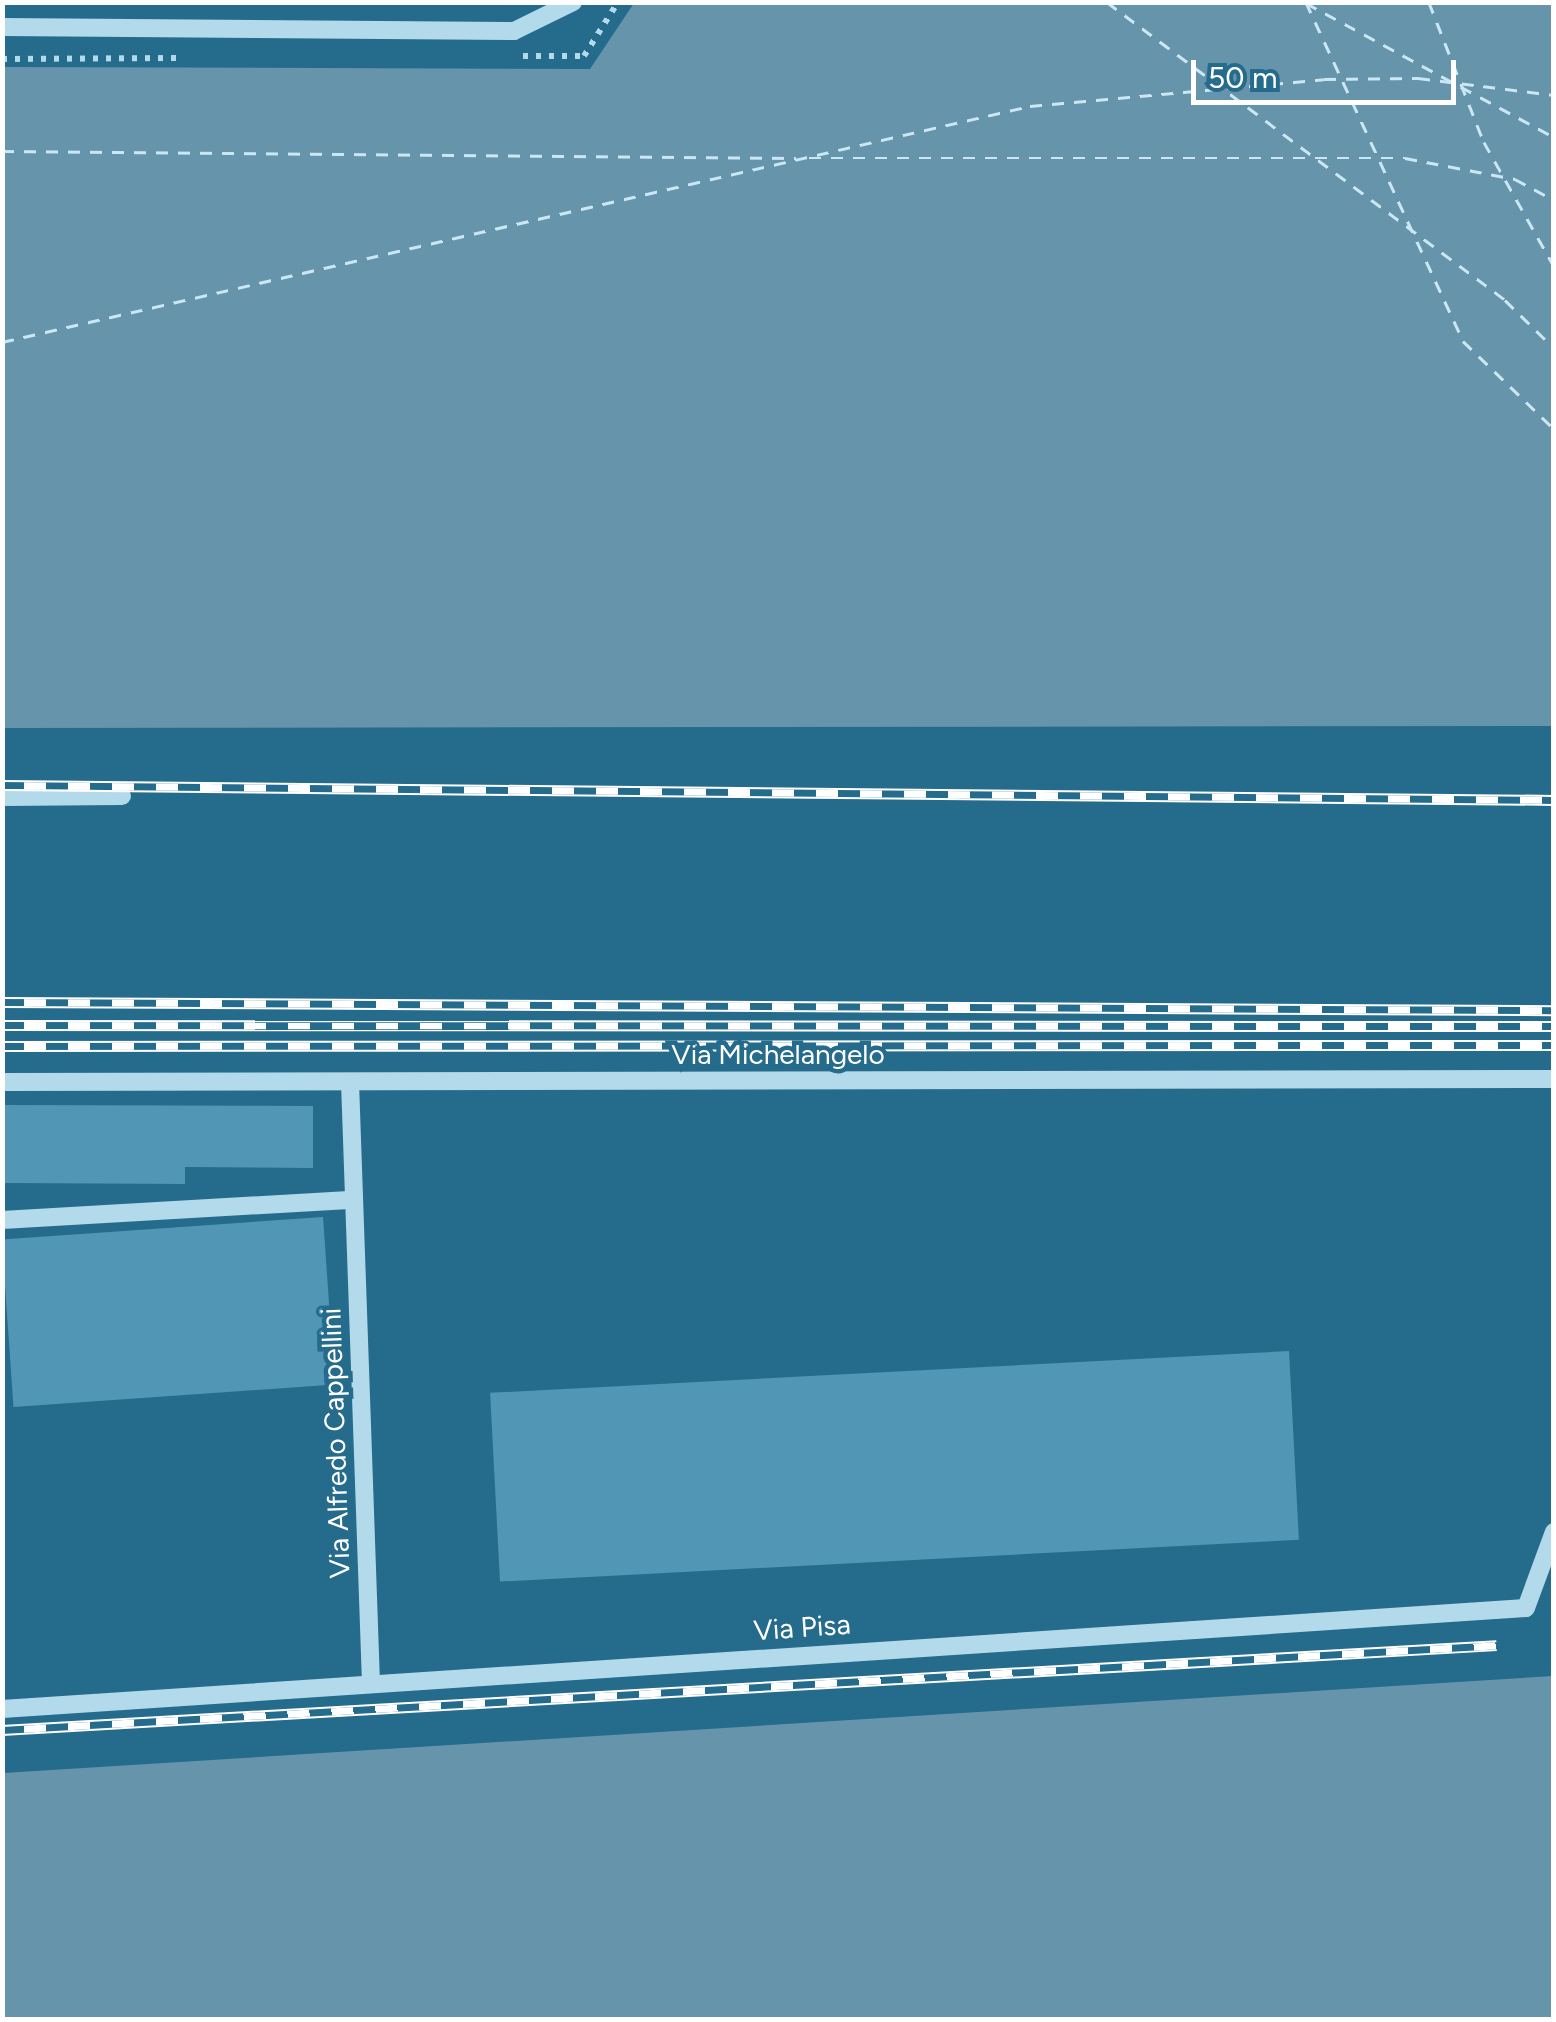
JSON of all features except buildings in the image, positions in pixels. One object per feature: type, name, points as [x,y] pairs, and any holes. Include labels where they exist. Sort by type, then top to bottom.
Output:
[{"type":"lane","points":[[2,27],[514,30],[573,2]]},
{"type":"lane","points":[[2,797],[122,796]]},
{"type":"lane","name":"Via Michelangelo","points":[[2,1082],[1554,1080]]},
{"type":"lane","name":"Via Alfredo Cappellini","points":[[350,1082],[371,1684]]},
{"type":"lane","points":[[2,1220],[353,1200]]},
{"type":"lane","name":"Via Pisa","points":[[2,1710],[1526,1608],[1554,1532]]},
{"type":"water","points":[[634,3],[1553,3],[1553,726],[3,728],[3,67],[590,69]]},
{"type":"water","points":[[1553,1676],[1553,2019],[3,2019],[3,1773]]},
{"type":"ferry route","points":[[1107,2],[1505,300],[1554,348]]},
{"type":"ferry route","points":[[1306,2],[1463,341],[1554,429]]},
{"type":"ferry route","points":[[1429,2],[1484,142],[1554,266]]},
{"type":"ferry route","points":[[1306,3],[1554,137]]},
{"type":"ferry route","points":[[2,342],[1030,106],[1324,79],[1418,78],[1554,95]]},
{"type":"ferry route","points":[[2,151],[796,158]]},
{"type":"ferry route","points":[[809,158],[1405,158],[1515,179],[1554,200]]},
{"type":"railway","points":[[2,785],[1554,800]]},
{"type":"railway","points":[[2,1002],[1554,1010]]},
{"type":"railway","points":[[2,1025],[1554,1026]]},
{"type":"railway","points":[[2,1046],[1554,1045]]},
{"type":"railway","points":[[2,1730],[1497,1645]]}]
